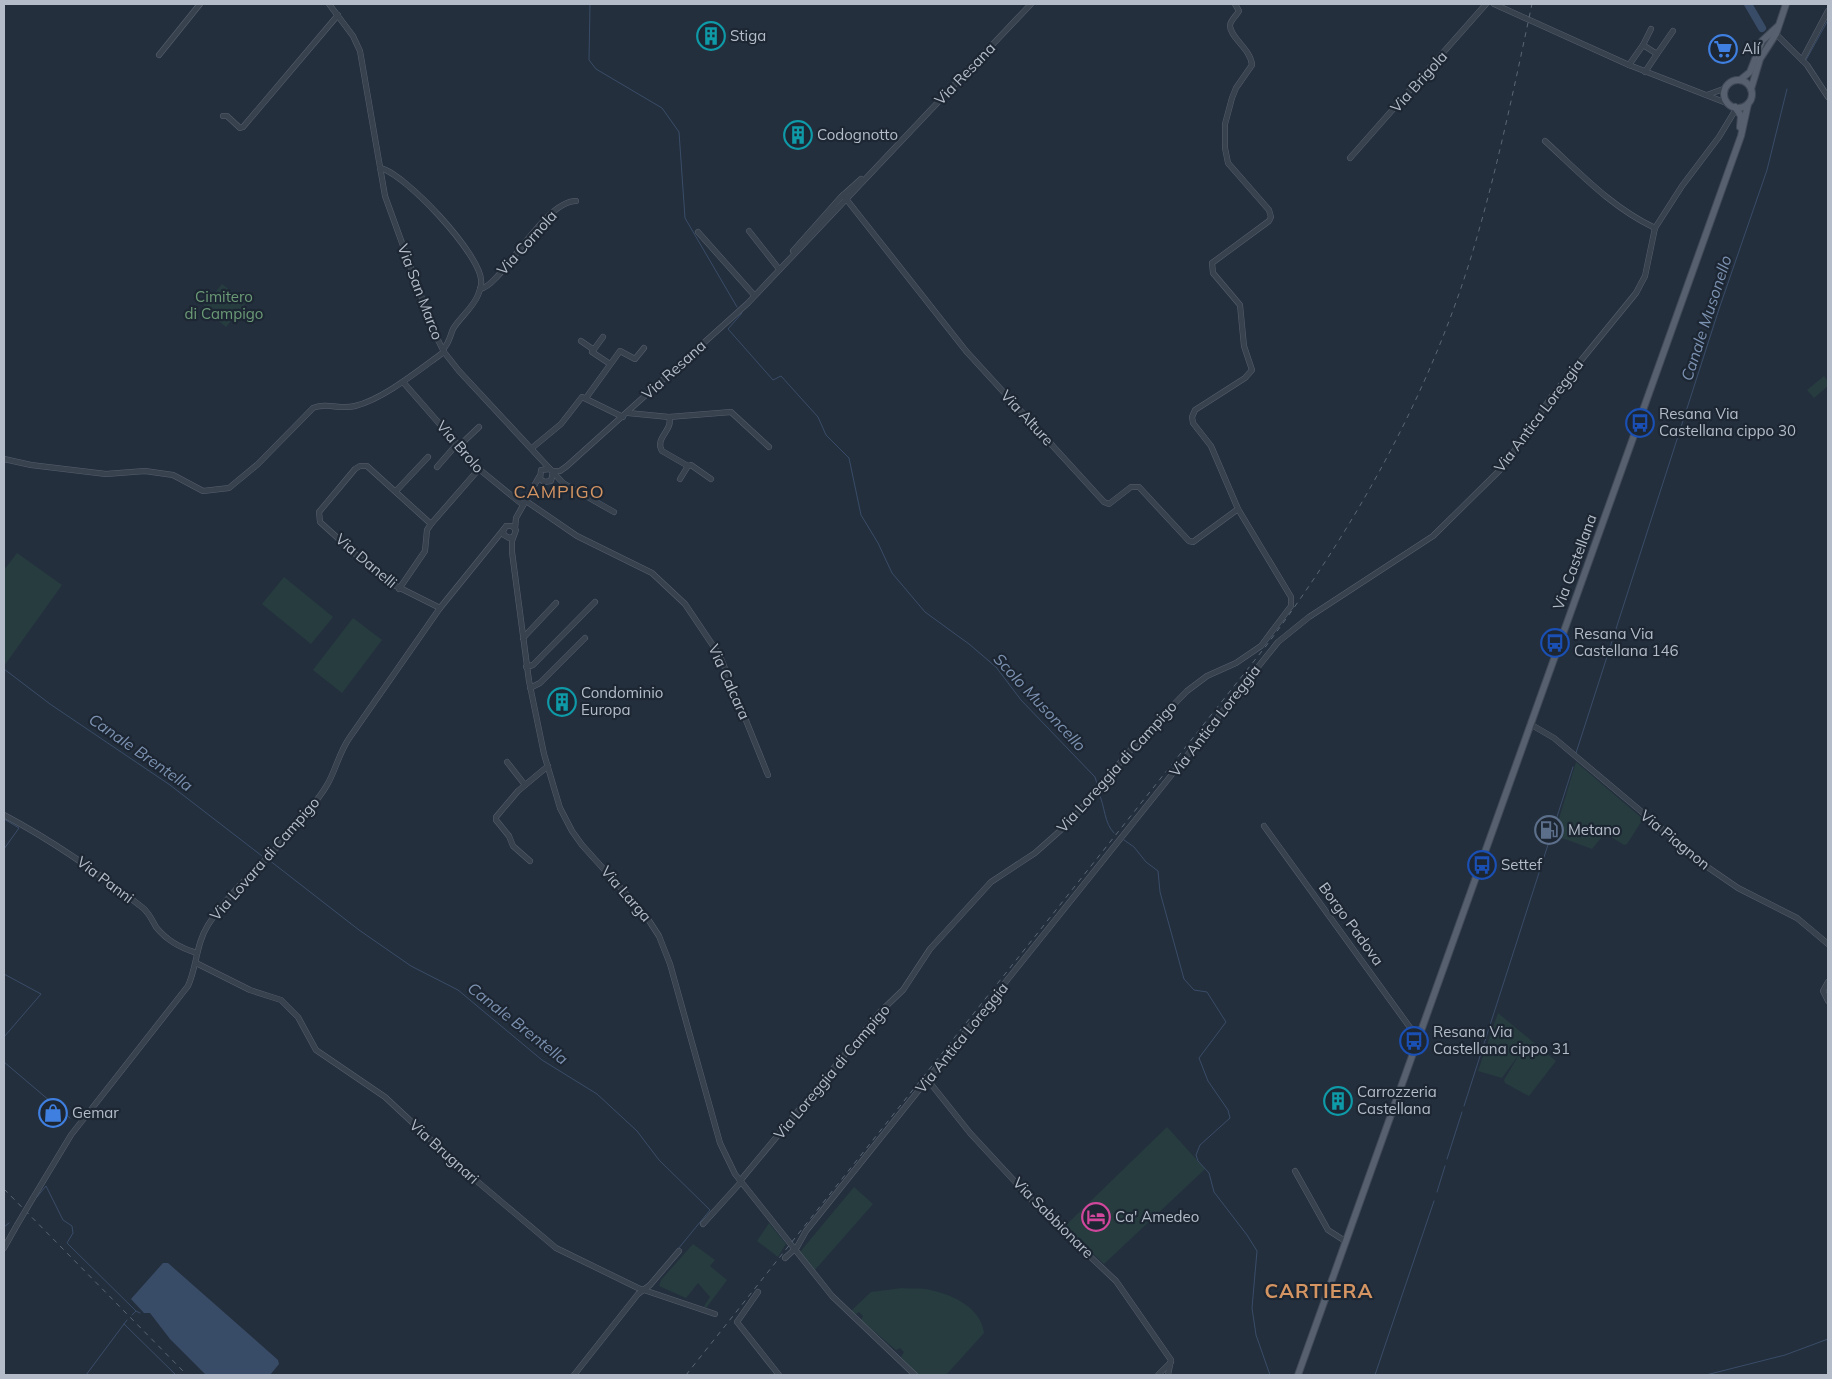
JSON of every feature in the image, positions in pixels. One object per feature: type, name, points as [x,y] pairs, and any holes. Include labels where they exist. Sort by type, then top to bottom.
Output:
[{"type":"main road","points":[[1779,24],[1762,40],[1750,72],[1740,80],[1732,82],[1726,88],[1725,96],[1735,109],[1747,108],[1752,97],[1751,88],[1760,60],[1776,36],[1786,4]]},
{"type":"main road","points":[[1740,80],[1751,88]]},
{"type":"main road","name":"Via Castellana","points":[[1418,1036],[1444,968],[1729,164],[1743,130],[1747,108]]},
{"type":"main road","name":"Via Castellana","points":[[1729,164],[1741,122],[1735,109]]},
{"type":"main road","points":[[1298,1375],[1418,1036]]},
{"type":"street","points":[[159,54],[200,4]]},
{"type":"street","name":"Via San Marco","points":[[330,4],[360,49],[387,202],[430,322],[443,351],[532,448],[551,476]]},
{"type":"street","name":"Via Resana","points":[[551,476],[562,470],[625,415],[754,296],[845,196],[877,166],[1031,4]]},
{"type":"street","name":"Via Loreggia di Campigo","points":[[703,1224],[880,1012],[904,990],[930,949],[991,882],[1039,849],[1071,821],[1139,740],[1172,706],[1202,680],[1259,648],[1291,606],[1291,597],[1238,509],[1211,446],[1194,426],[1192,419],[1195,410],[1245,378],[1252,370],[1244,346],[1240,305],[1213,273],[1212,262],[1271,217],[1270,210],[1226,158],[1225,130],[1228,112],[1236,88],[1252,64],[1248,51],[1231,29],[1230,24],[1238,11],[1235,4]]},
{"type":"street","name":"Via Brigola","points":[[1350,158],[1486,4]]},
{"type":"street","points":[[1494,4],[1645,72],[1735,109]]},
{"type":"street","points":[[1802,60],[1828,11]]},
{"type":"street","points":[[223,116],[227,116],[240,128],[244,127],[338,15]]},
{"type":"street","points":[[1629,65],[1643,45],[1651,29]]},
{"type":"street","points":[[1645,72],[1673,31]]},
{"type":"street","points":[[1757,51],[1776,36],[1802,60],[1828,98]]},
{"type":"street","points":[[1769,46],[1777,43],[1785,45]]},
{"type":"street","points":[[1643,45],[1657,54]]},
{"type":"street","points":[[1704,95],[1714,94],[1726,88]]},
{"type":"street","name":"Via Antica Loreggia","points":[[785,1258],[794,1250],[927,1079],[1278,642],[1308,617],[1433,536],[1503,467],[1552,396],[1636,293],[1646,276],[1655,228],[1735,109]]},
{"type":"street","points":[[1545,141],[1607,198],[1630,216],[1655,228]]},
{"type":"street","points":[[380,168],[429,204],[468,250],[481,274],[480,289]]},
{"type":"street","name":"Via Alture","points":[[845,196],[970,356],[1104,502],[1109,504],[1131,487],[1139,487],[1189,541],[1193,542],[1238,509]]},
{"type":"street","name":"Via Cornola","points":[[443,351],[456,325],[477,297],[480,289],[489,285],[525,242],[559,207],[566,202],[576,201]]},
{"type":"street","points":[[749,231],[779,269]]},
{"type":"street","points":[[698,232],[754,296]]},
{"type":"street","points":[[594,350],[604,337]]},
{"type":"street","points":[[581,341],[594,350],[592,352],[610,364]]},
{"type":"street","points":[[586,398],[620,351],[635,359],[644,348]]},
{"type":"street","points":[[4,459],[31,465],[106,474],[145,471],[173,475],[203,491],[229,488],[258,464],[313,408],[322,404],[344,407],[359,405],[404,382],[443,351]]},
{"type":"street","name":"Via Brolo","points":[[404,382],[479,469],[523,505]]},
{"type":"street","points":[[532,448],[561,424],[578,400],[586,398],[625,415],[668,417],[731,412],[769,447]]},
{"type":"street","points":[[668,417],[670,424],[659,443],[659,447],[662,451],[688,466],[691,465],[711,479]]},
{"type":"street","points":[[437,467],[479,427]]},
{"type":"street","name":"Via San Marco","points":[[537,455],[540,474]]},
{"type":"street","points":[[428,457],[396,491],[431,524]]},
{"type":"street","name":"Via Danelli","points":[[396,491],[371,468],[360,466],[321,508],[318,515],[320,522],[384,580],[440,608]]},
{"type":"street","points":[[680,478],[688,466]]},
{"type":"street","points":[[540,474],[546,468],[551,476]]},
{"type":"street","points":[[399,589],[424,551],[427,530],[431,524],[479,469]]},
{"type":"street","points":[[540,474],[551,476],[614,512]]},
{"type":"street","name":"Via Lovara di Campigo","points":[[4,1248],[59,1154],[89,1112],[181,996],[193,976],[197,953],[208,926],[244,879],[288,836],[322,793],[347,741],[440,608],[523,505],[532,492],[540,474]]},
{"type":"street","name":"Via Lovara di Campigo","points":[[532,492],[551,476]]},
{"type":"street","name":"Via Lovara di Campigo","points":[[493,541],[499,536],[509,537],[515,529],[514,522],[523,505]]},
{"type":"street","name":"Via Calcara","points":[[523,505],[577,536],[652,573],[685,604],[720,656],[768,775]]},
{"type":"street","points":[[509,537],[505,527],[510,525],[515,529]]},
{"type":"street","name":"Via Larga","points":[[509,537],[512,548],[526,667],[548,766],[561,811],[572,831],[635,902],[660,939],[670,964],[720,1143],[740,1182],[841,1306],[915,1375]]},
{"type":"street","points":[[526,667],[534,664],[595,602]]},
{"type":"street","points":[[523,638],[556,603]]},
{"type":"street","points":[[530,688],[540,683],[585,638]]},
{"type":"street","name":"Via Piagnon","points":[[1530,724],[1554,738],[1706,866],[1738,888],[1797,918],[1828,944]]},
{"type":"street","points":[[507,762],[525,785]]},
{"type":"street","points":[[530,861],[513,846],[510,836],[496,820],[512,798],[548,766]]},
{"type":"street","name":"Via Panni","points":[[4,815],[44,836],[98,874],[145,910],[168,940],[185,950],[197,953]]},
{"type":"street","name":"Borgo Padova","points":[[1264,826],[1418,1036]]},
{"type":"street","name":"Via Brugnari","points":[[196,963],[250,990],[282,1000],[298,1017],[316,1050],[385,1097],[459,1166],[548,1242],[560,1250],[638,1288],[645,1288],[715,1314]]},
{"type":"street","points":[[1828,982],[1823,992],[1828,1001]]},
{"type":"street","name":"Via Sabbionare","points":[[927,1079],[970,1133],[1043,1212],[1116,1281],[1171,1362]]},
{"type":"street","points":[[1295,1171],[1328,1229],[1345,1241]]},
{"type":"street","points":[[574,1375],[638,1294],[650,1285],[680,1251]]},
{"type":"street","points":[[758,1292],[737,1322],[779,1375]]},
{"type":"street","points":[[1158,1375],[1171,1362]]},
{"type":"street","points":[[1168,1375],[1171,1362]]},
{"type":"green space","name":"Cimitero di Campigo","points":[[222,284],[246,303],[226,327],[203,308],[205,303]]},
{"type":"green space","points":[[1824,376],[1828,381],[1828,386],[1814,398],[1807,390]]},
{"type":"green space","points":[[17,553],[62,585],[4,666],[4,570]]},
{"type":"green space","points":[[284,577],[333,617],[311,644],[262,604]]},
{"type":"green space","points":[[353,618],[382,640],[342,693],[313,670]]},
{"type":"green space","points":[[1576,762],[1643,819],[1627,844],[1624,845],[1605,833],[1592,849],[1554,835]]},
{"type":"green space","points":[[1498,1013],[1556,1061],[1529,1096],[1505,1083],[1504,1080],[1520,1053],[1502,1078],[1478,1071]]},
{"type":"green space","points":[[1167,1127],[1205,1169],[1104,1264],[1064,1227]]},
{"type":"green space","points":[[854,1187],[873,1204],[814,1271],[800,1252]]},
{"type":"green space","points":[[769,1223],[786,1244],[778,1257],[757,1241]]},
{"type":"green space","points":[[693,1244],[715,1260],[710,1266],[727,1280],[706,1308],[704,1306],[710,1297],[698,1283],[686,1298],[659,1286],[661,1280]]},
{"type":"green space","points":[[902,1288],[934,1291],[962,1302],[977,1315],[982,1324],[984,1333],[946,1375],[917,1375],[901,1357],[904,1352],[900,1348],[896,1350],[861,1320],[863,1316],[859,1312],[856,1314],[851,1311],[871,1292]]},
{"type":"water","points":[[163,1263],[168,1263],[278,1360],[279,1364],[270,1375],[206,1375],[170,1339],[150,1313],[144,1313],[131,1299]]},
{"type":"waterway","name":"Scolo Musoncello","points":[[590,4],[589,60],[596,69],[662,108],[679,132],[685,218],[737,307]]},
{"type":"waterway","points":[[1748,4],[1762,28]]},
{"type":"waterway","name":"Canale Musonello","points":[[1806,60],[1828,20]]},
{"type":"waterway","name":"Canale Musonello","points":[[1576,753],[1719,309],[1767,170],[1787,89]]},
{"type":"waterway","name":"Scolo Musoncello","points":[[742,313],[728,329],[773,380],[781,376],[818,417],[826,435],[849,458],[861,515],[878,543],[892,573],[925,612],[969,644],[996,667],[1021,700],[1095,777],[1098,787]]},
{"type":"waterway","name":"Canale Brentella","points":[[4,669],[50,704],[170,785],[262,856]]},
{"type":"waterway","name":"Canale Musonello","points":[[1464,1106],[1573,767]]},
{"type":"waterway","name":"Scolo Musoncello","points":[[1099,794],[1106,819],[1114,833]]},
{"type":"waterway","points":[[4,819],[19,828],[4,849]]},
{"type":"waterway","name":"Scolo Musoncello","points":[[1124,840],[1134,847],[1146,862],[1158,871],[1160,892],[1184,979],[1194,990],[1207,992],[1226,1022],[1199,1058],[1208,1081],[1228,1110],[1230,1118],[1200,1145],[1196,1155],[1198,1161],[1209,1173],[1214,1192],[1257,1251],[1252,1308],[1256,1335],[1270,1375]]},
{"type":"waterway","name":"Canale Brentella","points":[[269,860],[359,930],[411,966],[458,990],[542,1060],[597,1094],[637,1131],[659,1160],[710,1210],[678,1249]]},
{"type":"waterway","points":[[4,974],[41,994],[4,1037]]},
{"type":"waterway","points":[[4,1062],[70,1118]]},
{"type":"waterway","name":"Canale Musonello","points":[[1447,1159],[1462,1112]]},
{"type":"waterway","name":"Canale Musonello","points":[[1437,1192],[1445,1166]]},
{"type":"waterway","points":[[36,1198],[46,1186],[63,1220],[72,1226],[73,1233],[67,1243],[136,1311],[132,1315]]},
{"type":"waterway","name":"Canale Musonello","points":[[1375,1375],[1434,1201]]},
{"type":"waterway","points":[[4,1227],[9,1223]]},
{"type":"waterway","name":"Canale Brentella","points":[[653,1278],[662,1267]]},
{"type":"waterway","points":[[136,1311],[140,1313]]},
{"type":"waterway","points":[[86,1375],[127,1320]]},
{"type":"waterway","points":[[124,1324],[176,1375]]},
{"type":"waterway","points":[[1706,1375],[1785,1355],[1828,1339]]},
{"type":"railway","points":[[686,1375],[1266,646],[1330,555],[1386,459],[1411,409],[1434,358],[1454,306],[1472,254],[1489,192],[1505,129],[1532,4]]},
{"type":"railway","points":[[4,1189],[187,1375]]},
{"type":"place","name":"Stiga","points":[[711,36]]},
{"type":"place","name":"Alí","points":[[1723,49]]},
{"type":"place","name":"Codognotto","points":[[798,135]]},
{"type":"place","name":"Resana Via Castellana cippo 30","points":[[1640,423]]},
{"type":"place","name":"Resana Via Castellana 146","points":[[1555,643]]},
{"type":"place","name":"Condominio Europa","points":[[562,702]]},
{"type":"place","name":"Metano","points":[[1549,830]]},
{"type":"place","name":"Settef","points":[[1482,865]]},
{"type":"place","name":"Resana Via Castellana cippo 31","points":[[1414,1041]]},
{"type":"place","name":"Carrozzeria Castellana","points":[[1338,1101]]},
{"type":"place","name":"Gemar","points":[[53,1113]]},
{"type":"place","name":"Ca' Amedeo","points":[[1096,1217]]},
{"type":"district","name":"CAMPIGO","points":[[559,492]]},
{"type":"district","name":"CARTIERA","points":[[1319,1291]]}]
